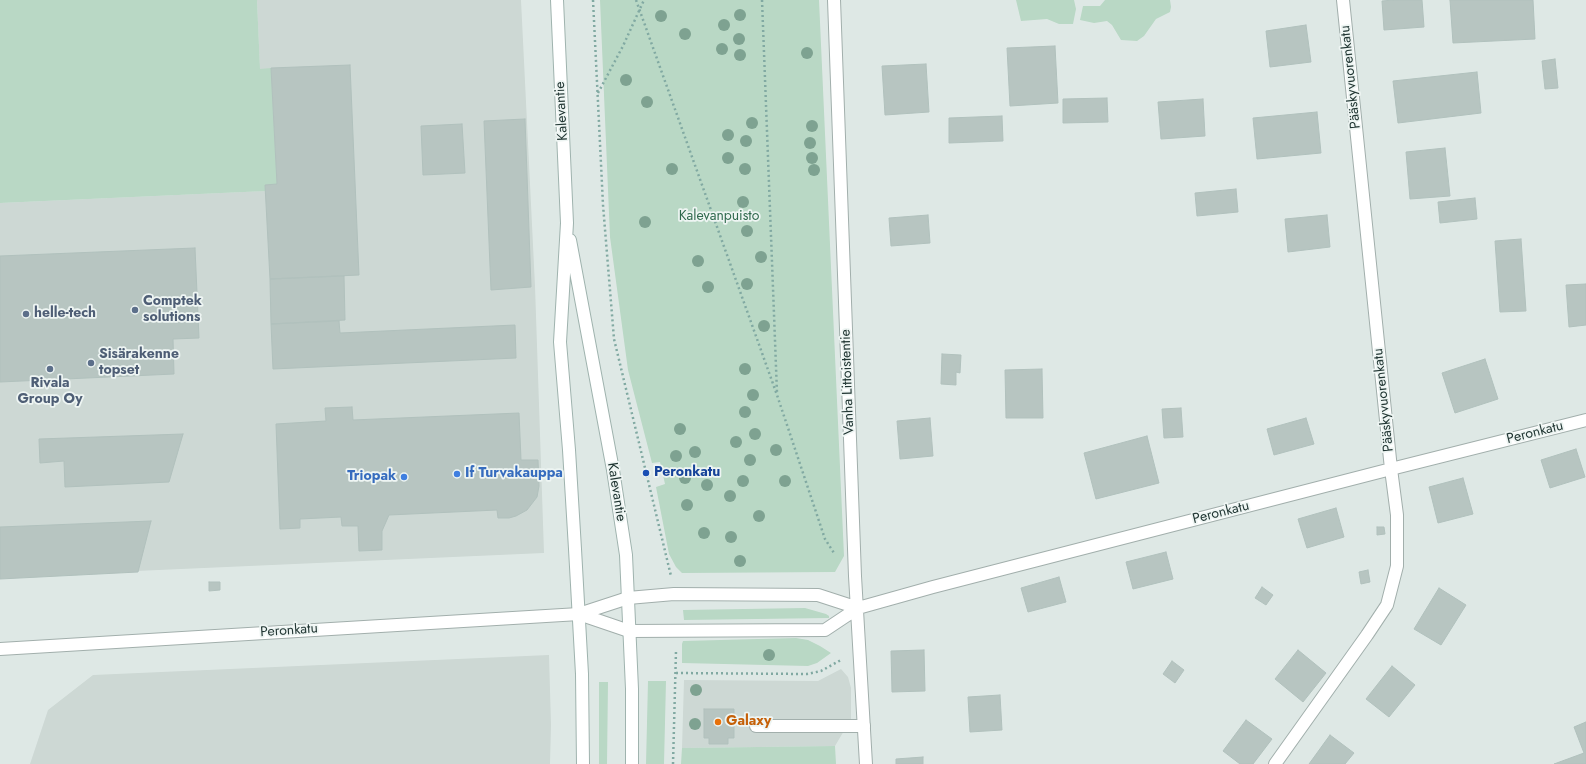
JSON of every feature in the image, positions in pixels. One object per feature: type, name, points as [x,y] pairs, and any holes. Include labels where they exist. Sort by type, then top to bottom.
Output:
[{"type":"street","name":"Kalevantie","points":[[557,0],[567,223],[560,342],[569,450],[579,614],[582,674],[583,764]]},
{"type":"street","name":"Vanha Littoistentie","points":[[834,0],[855,576],[866,764]]},
{"type":"street","name":"Pääskyvuorenkatu","points":[[1275,764],[1367,635],[1386,605],[1397,566],[1397,515],[1343,0]]},
{"type":"street","name":"Kalevantie","points":[[567,223],[626,555],[632,689],[632,764]]},
{"type":"street","name":"Peronkatu","points":[[579,614],[629,631],[825,630],[858,608],[933,587],[1586,420]]},
{"type":"street","name":"Peronkatu","points":[[0,649],[579,614],[628,598],[674,594],[818,595],[858,608]]},
{"type":"street","points":[[756,726],[864,726]]},
{"type":"path","points":[[593,0],[602,205],[614,339],[671,575],[674,594]]},
{"type":"path","points":[[636,0],[777,395],[825,539],[840,563],[855,576]]},
{"type":"path","points":[[598,93],[644,0]]},
{"type":"path","points":[[762,0],[777,395]]},
{"type":"path","points":[[673,764],[676,673],[675,630]]},
{"type":"path","points":[[676,673],[807,674],[821,671],[838,661],[859,658]]},
{"type":"shaded area","points":[[257,0],[521,0],[535,286],[544,553],[0,577],[0,203],[265,191]]},
{"type":"shaded area","points":[[549,655],[551,725],[550,764],[30,764],[48,710],[93,675]]},
{"type":"shaded area","points":[[841,669],[848,677],[851,688],[851,719],[835,746],[682,748],[684,680],[818,681]]},
{"type":"green space","points":[[0,0],[257,0],[260,69],[271,68],[277,184],[266,191],[0,203]]},
{"type":"green space","name":"Kalevanpuisto","points":[[600,0],[819,0],[844,556],[835,572],[682,573],[676,567],[669,554],[656,487],[665,484],[660,462],[652,463],[628,370],[610,237]]},
{"type":"green space","points":[[1016,0],[1074,0],[1076,9],[1073,24],[1059,24],[1047,19],[1021,21]]},
{"type":"green space","points":[[1105,0],[1170,0],[1171,7],[1170,12],[1156,19],[1144,36],[1137,41],[1121,40],[1112,25],[1107,21],[1094,23],[1080,20],[1083,6],[1100,6]]},
{"type":"green space","points":[[805,608],[826,614],[829,618],[684,620],[683,610]]},
{"type":"green space","points":[[796,638],[808,640],[831,653],[817,663],[808,666],[682,663],[683,641]]},
{"type":"green space","points":[[648,681],[666,681],[664,764],[646,764]]},
{"type":"green space","points":[[599,682],[608,682],[607,764],[599,764]]},
{"type":"green space","points":[[835,746],[836,764],[681,764],[682,748]]},
{"type":"building","points":[[1422,0],[1424,27],[1384,30],[1382,1]]},
{"type":"building","points":[[1450,0],[1533,0],[1535,39],[1453,43]]},
{"type":"building","points":[[1306,25],[1311,62],[1270,67],[1266,31]]},
{"type":"building","points":[[1055,46],[1058,103],[1010,106],[1007,48]]},
{"type":"building","points":[[1555,59],[1558,88],[1545,89],[1542,61]]},
{"type":"building","points":[[926,64],[929,112],[885,115],[882,66]]},
{"type":"building","points":[[350,65],[359,275],[270,279],[265,185],[277,184],[271,68]]},
{"type":"building","points":[[1477,72],[1481,113],[1398,123],[1393,81]]},
{"type":"building","points":[[1107,98],[1108,122],[1063,123],[1063,99]]},
{"type":"building","points":[[1203,99],[1205,136],[1161,139],[1158,102]]},
{"type":"building","points":[[1317,112],[1321,153],[1257,159],[1253,118]]},
{"type":"building","points":[[1002,116],[1003,141],[949,143],[949,118]]},
{"type":"building","points":[[525,119],[531,287],[491,290],[484,121]]},
{"type":"building","points":[[462,124],[465,173],[423,175],[421,126]]},
{"type":"building","points":[[1445,148],[1450,196],[1410,199],[1406,152]]},
{"type":"building","points":[[1236,189],[1238,212],[1197,216],[1195,193]]},
{"type":"building","points":[[1475,198],[1477,219],[1440,223],[1438,202]]},
{"type":"building","points":[[928,215],[930,243],[891,246],[889,218]]},
{"type":"building","points":[[1327,215],[1330,247],[1288,252],[1285,219]]},
{"type":"building","points":[[1521,239],[1526,311],[1500,312],[1495,241]]},
{"type":"building","points":[[195,248],[199,338],[173,339],[174,374],[0,382],[0,256]]},
{"type":"building","points":[[344,276],[345,320],[271,324],[270,279]]},
{"type":"building","points":[[1586,284],[1586,325],[1569,327],[1566,285]]},
{"type":"building","points":[[339,321],[340,333],[515,325],[516,358],[273,369],[271,324]]},
{"type":"building","points":[[942,354],[961,355],[960,373],[956,372],[956,385],[941,384]]},
{"type":"building","points":[[1485,359],[1498,399],[1455,413],[1442,373]]},
{"type":"building","points":[[1042,369],[1043,418],[1006,418],[1005,370]]},
{"type":"building","points":[[352,407],[353,420],[519,413],[521,460],[538,460],[539,486],[537,497],[527,510],[509,518],[498,518],[497,510],[389,515],[382,531],[382,550],[359,551],[358,526],[342,526],[341,517],[300,519],[300,528],[280,529],[276,424],[326,421],[325,408]]},
{"type":"building","points":[[1181,408],[1183,437],[1164,438],[1162,409]]},
{"type":"building","points":[[930,418],[933,456],[900,459],[897,421]]},
{"type":"building","points":[[1306,418],[1314,444],[1274,455],[1267,429]]},
{"type":"building","points":[[183,434],[169,482],[65,487],[64,461],[40,463],[39,439]]},
{"type":"building","points":[[1147,436],[1159,483],[1096,499],[1084,453]]},
{"type":"building","points":[[1576,449],[1585,477],[1550,488],[1541,460]]},
{"type":"building","points":[[1463,478],[1473,514],[1438,523],[1429,487]]},
{"type":"building","points":[[1336,508],[1344,537],[1307,548],[1298,519]]},
{"type":"building","points":[[151,521],[138,572],[0,579],[0,527]]},
{"type":"building","points":[[1377,527],[1384,527],[1385,534],[1377,535]]},
{"type":"building","points":[[1166,552],[1173,579],[1133,589],[1126,562]]},
{"type":"building","points":[[1368,570],[1370,582],[1361,584],[1359,572]]},
{"type":"building","points":[[1059,577],[1066,602],[1028,612],[1021,588]]},
{"type":"building","points":[[209,582],[220,582],[220,590],[209,591]]},
{"type":"building","points":[[1262,587],[1273,595],[1266,605],[1255,598]]},
{"type":"building","points":[[1439,588],[1466,605],[1441,645],[1414,629]]},
{"type":"building","points":[[924,650],[925,691],[892,692],[891,651]]},
{"type":"building","points":[[1298,650],[1326,673],[1303,702],[1275,679]]},
{"type":"building","points":[[1172,661],[1184,670],[1175,683],[1163,674]]},
{"type":"building","points":[[1392,666],[1415,685],[1389,717],[1366,699]]},
{"type":"building","points":[[1000,695],[1002,730],[970,732],[968,697]]},
{"type":"building","points":[[704,709],[734,709],[734,738],[728,738],[728,744],[709,744],[709,738],[704,738]]},
{"type":"building","points":[[1246,720],[1272,739],[1253,764],[1240,764],[1223,751]]},
{"type":"building","points":[[1586,722],[1586,764],[1554,764],[1584,753],[1574,727]]},
{"type":"building","points":[[1330,735],[1354,753],[1345,764],[1309,764]]},
{"type":"building","points":[[923,757],[923,764],[896,764],[896,759]]},
{"type":"place","name":"Comptek solutions","points":[[135,310]]},
{"type":"place","name":"helle-tech","points":[[26,314]]},
{"type":"place","name":"Sisärakenne topset","points":[[91,363]]},
{"type":"place","name":"Rivala Group Oy","points":[[50,369]]},
{"type":"place","name":"Peronkatu","points":[[646,473]]},
{"type":"place","name":"If Turvakauppa","points":[[457,474]]},
{"type":"place","name":"Triopak","points":[[404,477]]},
{"type":"place","name":"Galaxy","points":[[718,722]]}]
